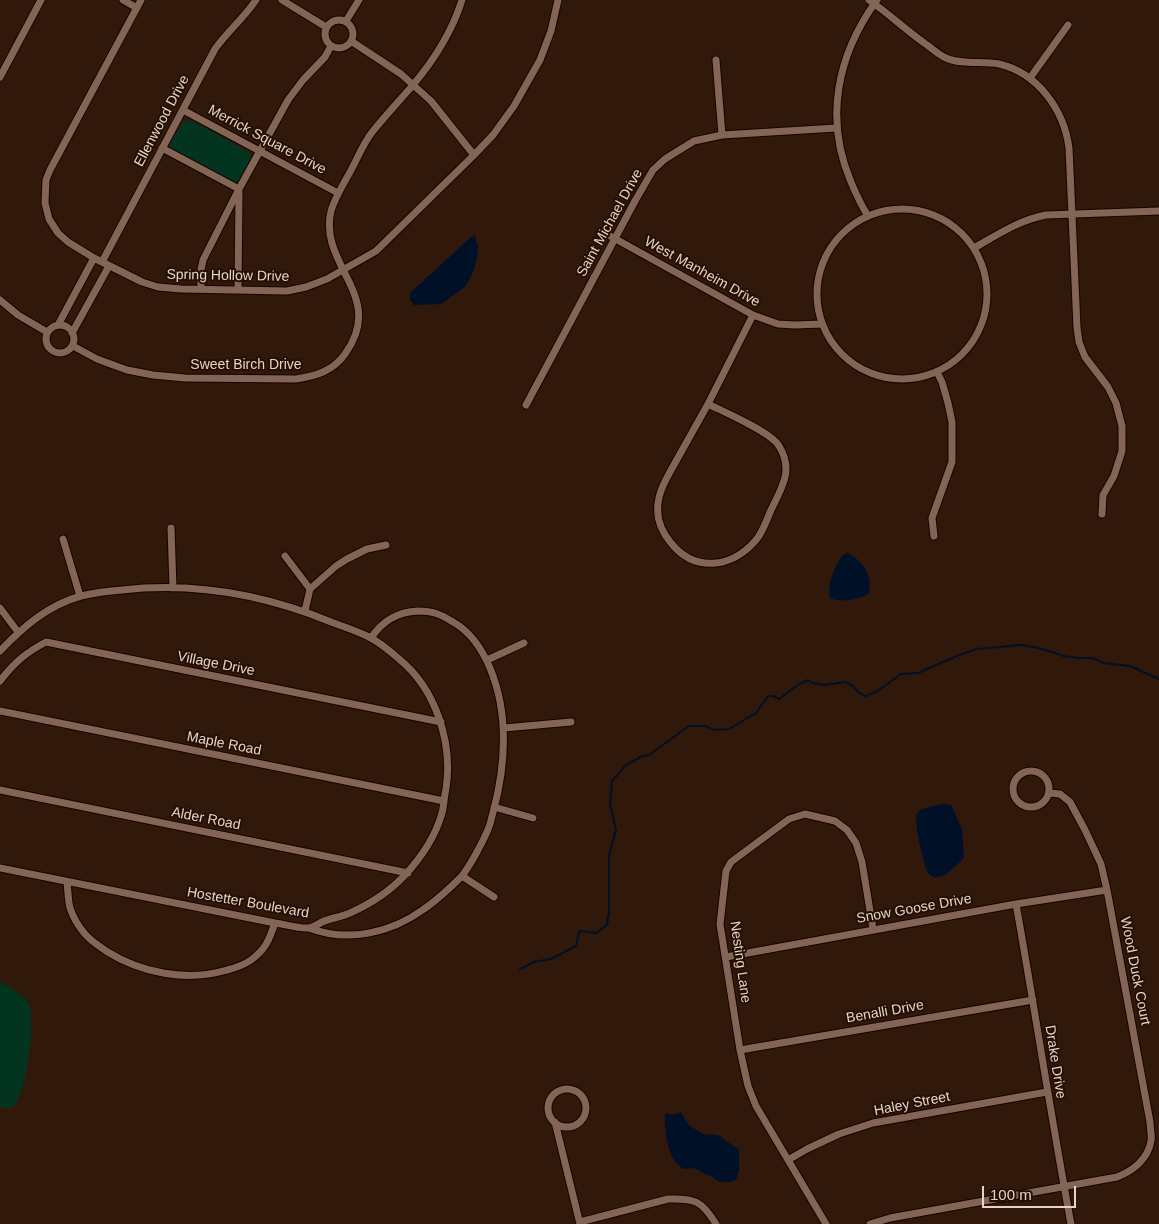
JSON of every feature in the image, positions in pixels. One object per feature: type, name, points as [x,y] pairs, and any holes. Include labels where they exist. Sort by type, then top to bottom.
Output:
[{"type":"street","points":[[0,77],[41,0]]},
{"type":"street","points":[[123,0],[137,8]]},
{"type":"street","name":"Spring Hollow Drive","points":[[141,0],[50,170],[46,180],[45,203],[49,219],[58,233],[68,242],[105,264],[142,282],[158,287],[286,291],[306,287],[343,270],[371,254],[493,136],[527,86],[540,60],[551,31],[558,0]]},
{"type":"street","name":"Ellenwood Drive","points":[[72,333],[162,148],[215,49],[256,0]]},
{"type":"street","points":[[282,0],[326,27]]},
{"type":"street","points":[[346,21],[359,0]]},
{"type":"street","name":"Sweet Birch Drive","points":[[73,346],[97,359],[127,370],[185,378],[287,379],[313,377],[340,360],[351,346],[356,332],[358,303],[330,241],[329,226],[331,213],[338,193],[372,132],[413,85],[435,56],[451,27],[462,0]]},
{"type":"street","points":[[868,216],[860,204],[846,170],[836,128],[840,81],[845,60],[855,35],[874,1],[920,40],[944,57],[955,61],[999,64],[1012,68],[1030,78],[1052,102],[1066,131],[1069,148],[1079,342],[1085,357],[1108,387],[1116,403],[1122,426],[1122,451],[1114,476],[1103,495],[1102,514]]},
{"type":"street","points":[[337,20],[346,21],[352,30],[352,37],[349,43],[344,47],[330,46],[324,34],[326,27],[330,22],[337,20]]},
{"type":"street","points":[[1030,78],[1068,25]]},
{"type":"street","points":[[350,40],[389,66],[431,101],[474,156]]},
{"type":"street","points":[[201,289],[203,260],[239,189],[288,100],[302,80],[325,57],[330,46]]},
{"type":"street","points":[[716,60],[722,135]]},
{"type":"street","name":"Merrick Square Drive","points":[[183,110],[338,193]]},
{"type":"street","name":"Saint Michael Drive","points":[[526,405],[635,201],[653,170],[665,159],[694,141],[722,135],[836,128]]},
{"type":"street","points":[[162,148],[239,189]]},
{"type":"street","points":[[238,290],[239,189]]},
{"type":"street","points":[[902,209],[919,211],[935,216],[950,224],[964,235],[974,248],[981,261],[986,282],[987,304],[984,318],[979,332],[971,344],[956,360],[937,372],[907,379],[876,375],[849,361],[829,338],[822,324],[818,308],[819,276],[831,247],[854,224],[868,216],[884,211],[902,209]]},
{"type":"street","points":[[974,248],[1013,225],[1034,217],[1159,211]]},
{"type":"street","name":"West Manheim Drive","points":[[603,232],[753,315],[778,324],[822,324]]},
{"type":"street","points":[[58,325],[94,258]]},
{"type":"street","points":[[0,300],[18,316],[47,332]]},
{"type":"street","points":[[708,404],[767,434],[778,445],[785,458],[787,470],[784,484],[757,538],[746,550],[720,563],[706,563],[694,560],[681,553],[666,537],[660,526],[657,511],[659,496],[667,478],[708,404],[753,315]]},
{"type":"street","points":[[58,325],[65,325],[74,335],[73,346],[65,352],[58,353],[47,346],[46,339],[47,332],[52,327],[58,325]]},
{"type":"street","points":[[934,536],[932,518],[952,462],[952,422],[942,382],[937,372]]},
{"type":"street","points":[[171,528],[173,588]]},
{"type":"street","points":[[63,539],[80,596]]},
{"type":"street","points":[[306,611],[310,589],[336,566],[367,549],[386,545]]},
{"type":"street","points":[[285,556],[310,589]]},
{"type":"street","name":"Hostetter Boulevard","points":[[0,651],[18,632],[47,610],[80,596],[112,591],[142,588],[173,588],[236,593],[306,611],[370,638],[401,660],[418,678],[441,722],[447,755],[448,777],[438,826],[422,856],[398,883],[374,900],[349,913],[309,928],[275,923],[0,868]]},
{"type":"street","points":[[0,608],[18,632]]},
{"type":"street","points":[[309,928],[322,933],[337,935],[368,933],[384,930],[418,913],[462,876],[484,838],[499,790],[504,728],[502,706],[487,660],[477,643],[462,627],[430,611],[412,611],[398,615],[385,621],[370,638]]},
{"type":"street","name":"Village Drive","points":[[0,681],[14,664],[30,650],[46,642],[441,722]]},
{"type":"street","points":[[487,660],[524,643]]},
{"type":"street","name":"Maple Road","points":[[0,711],[444,801]]},
{"type":"street","points":[[504,728],[571,722]]},
{"type":"street","points":[[1037,772],[1047,780],[1049,793],[1042,804],[1031,808],[1026,807],[1020,804],[1014,796],[1013,783],[1021,773],[1037,772]]},
{"type":"street","name":"Alder Road","points":[[0,790],[408,872]]},
{"type":"street","name":"Wood Duck Court","points":[[870,1224],[890,1218],[1117,1177],[1128,1173],[1138,1166],[1148,1152],[1151,1141],[1150,1122],[1101,864],[1070,802],[1060,794],[1049,793]]},
{"type":"street","points":[[494,808],[533,818]]},
{"type":"street","name":"Nesting Lane","points":[[826,1224],[756,1106],[748,1086],[740,1050],[720,924],[726,871],[731,862],[789,819],[805,814],[835,821],[848,830],[856,842],[862,862],[873,929]]},
{"type":"street","points":[[462,876],[494,897]]},
{"type":"street","points":[[67,882],[70,908],[76,921],[86,934],[100,947],[121,960],[144,969],[159,972],[177,975],[215,973],[249,962],[268,943],[275,923]]},
{"type":"street","name":"Snow Goose Drive","points":[[726,957],[873,929],[1107,890]]},
{"type":"street","name":"Drake Drive","points":[[1016,904],[1071,1224]]},
{"type":"street","name":"Benalli Drive","points":[[740,1050],[1033,1000]]},
{"type":"street","points":[[555,1122],[560,1126],[570,1126],[577,1124],[584,1117],[586,1106],[583,1097],[578,1092],[570,1089],[559,1090],[551,1096],[548,1102],[548,1111],[550,1118],[555,1122],[580,1223],[668,1199],[681,1198],[702,1204],[716,1224]]},
{"type":"street","name":"Haley Street","points":[[788,1160],[806,1149],[839,1134],[873,1123],[1047,1092]]},
{"type":"green space","points":[[191,120],[249,152],[251,158],[238,181],[232,183],[172,152],[169,145],[183,122]]},
{"type":"green space","points":[[0,982],[26,1000],[30,1011],[31,1023],[29,1055],[23,1086],[15,1105],[8,1108],[0,1107]]},
{"type":"water","points":[[475,236],[478,247],[477,258],[466,286],[441,304],[414,305],[410,300],[410,293],[471,237]]},
{"type":"water","points":[[848,553],[858,560],[866,570],[870,581],[869,593],[850,600],[834,600],[830,598],[830,581],[842,556]]},
{"type":"water","points":[[943,804],[951,805],[962,829],[964,858],[946,874],[936,877],[929,874],[924,863],[916,817],[917,813],[922,809]]},
{"type":"water","points":[[681,1112],[687,1123],[693,1128],[704,1134],[718,1135],[739,1150],[739,1170],[736,1180],[720,1182],[694,1168],[683,1169],[675,1161],[668,1145],[665,1115]]},
{"type":"waterway","points":[[520,969],[534,962],[551,959],[576,946],[579,931],[596,933],[607,925],[609,912],[609,855],[616,830],[610,804],[612,781],[626,765],[649,755],[689,726],[705,726],[714,730],[729,729],[756,713],[768,696],[779,699],[799,684],[808,680],[824,685],[845,682],[866,696],[876,692],[901,674],[918,673],[977,649],[1021,645],[1039,648],[1064,656],[1093,658],[1103,663],[1130,666],[1159,679]]}]
